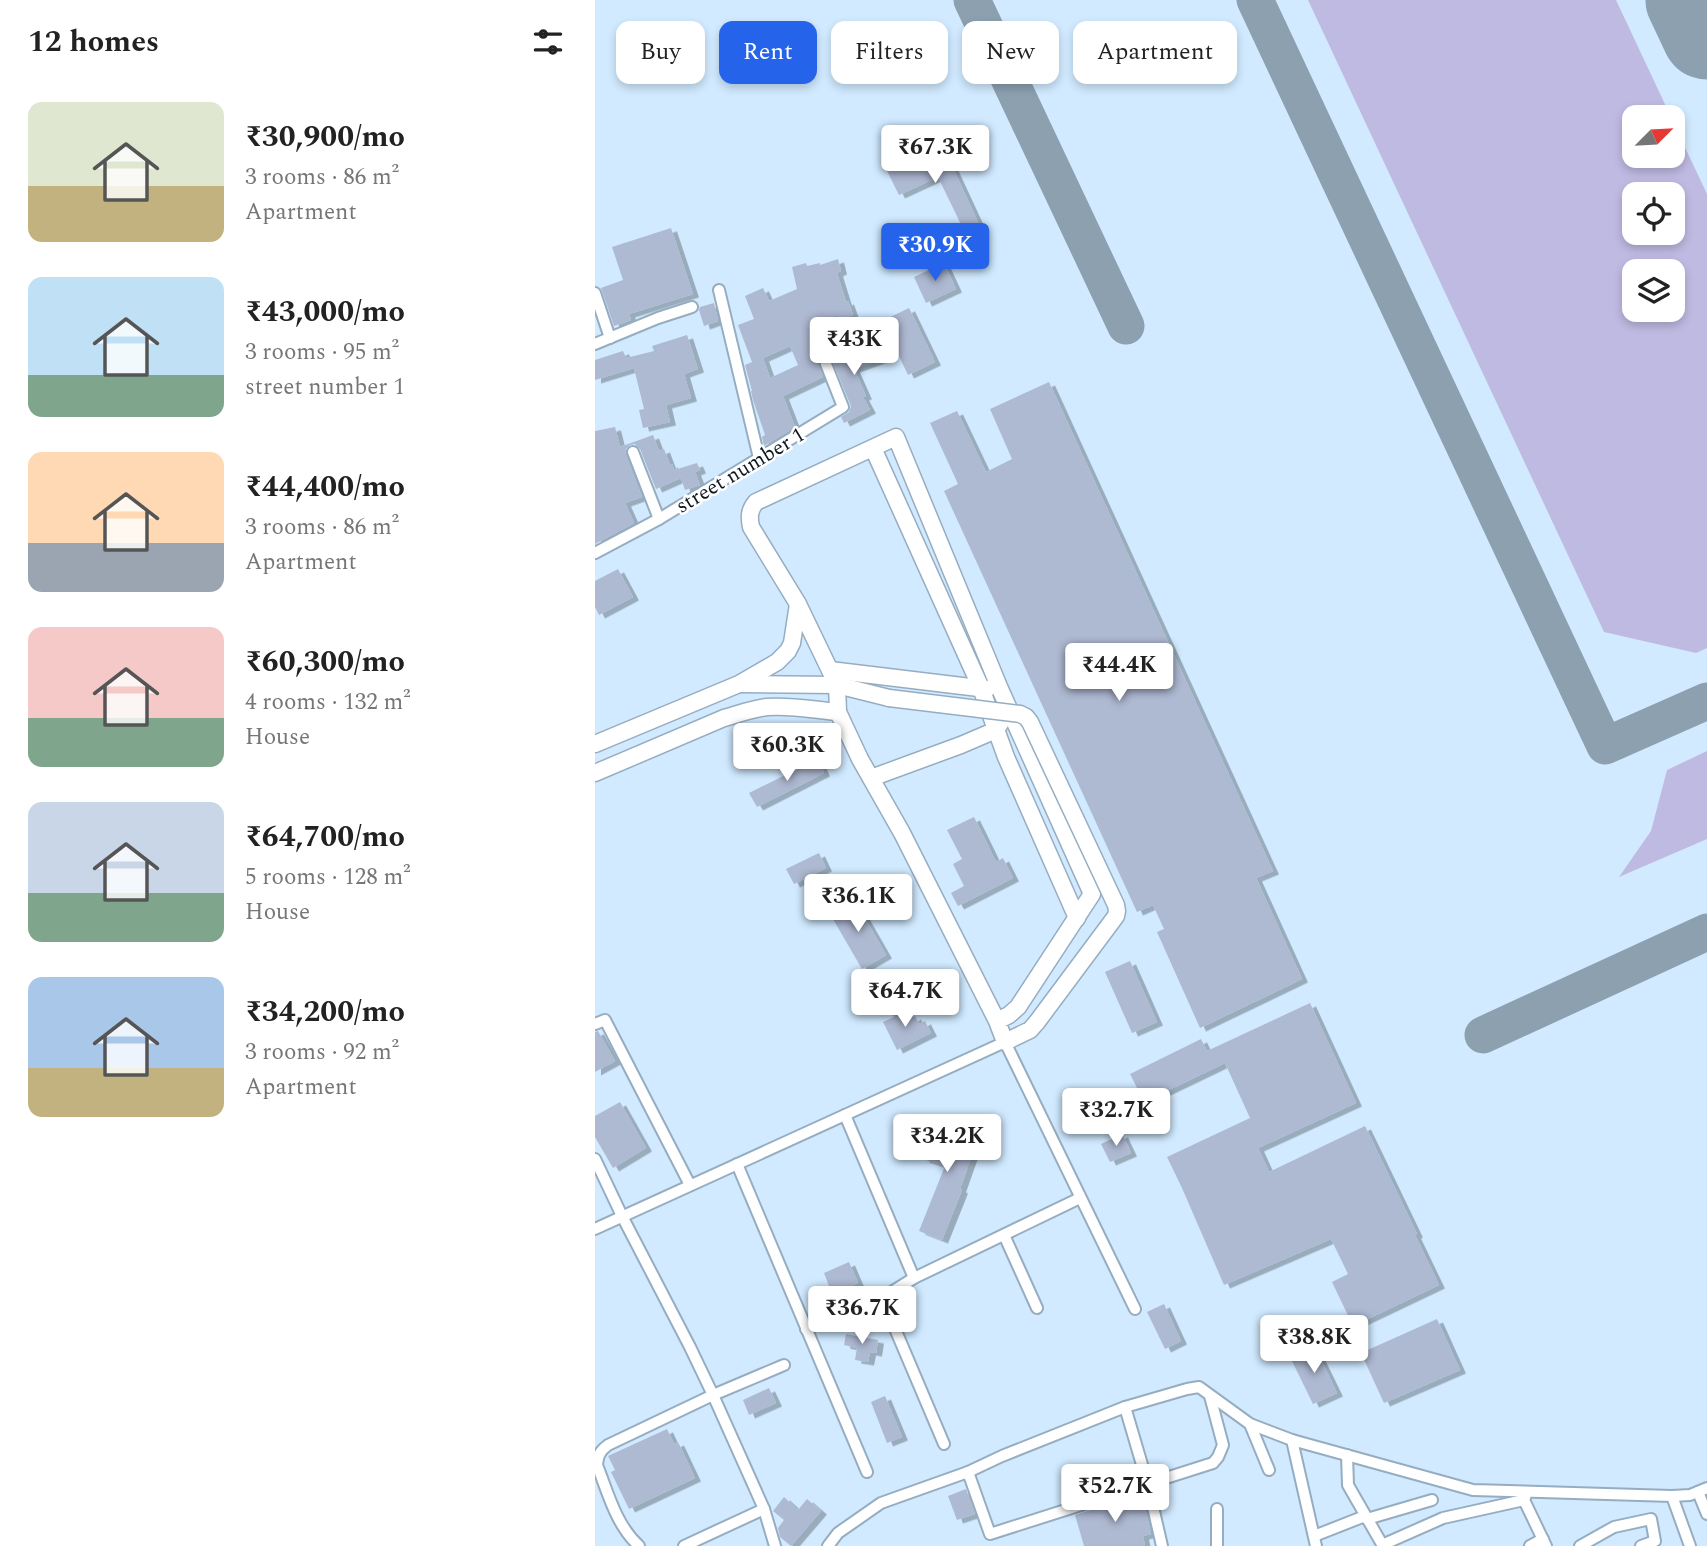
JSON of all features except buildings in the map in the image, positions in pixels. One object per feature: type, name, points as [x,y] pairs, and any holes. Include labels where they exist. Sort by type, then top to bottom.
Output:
[{"type":"street","points":[[719,290],[759,458]]},
{"type":"street","points":[[595,293],[610,338]]},
{"type":"street","points":[[595,344],[692,307]]},
{"type":"street","name":"street number 1","points":[[595,553],[659,519],[843,407],[826,364]]},
{"type":"street","points":[[997,1021],[1009,1016],[1018,1007],[1092,894],[1000,689],[896,437],[756,502],[751,508],[751,527],[798,604],[837,685],[838,712],[997,1021],[1135,1309]]},
{"type":"street","points":[[873,449],[981,688]]},
{"type":"street","points":[[633,452],[659,519]]},
{"type":"street","points":[[595,744],[739,684],[777,663],[788,652],[798,604]]},
{"type":"street","points":[[830,670],[991,689],[999,699],[1001,724],[996,730],[871,778]]},
{"type":"street","points":[[595,1229],[1030,1030],[1117,911],[1026,717],[889,698],[837,685],[739,684]]},
{"type":"street","points":[[715,694],[725,718]]},
{"type":"street","points":[[595,773],[746,711],[790,707],[838,712]]},
{"type":"street","points":[[996,730],[1077,918]]},
{"type":"street","points":[[615,735],[627,759]]},
{"type":"street","points":[[595,1024],[605,1020],[690,1185]]},
{"type":"street","points":[[845,1115],[914,1278]]},
{"type":"street","points":[[595,1158],[713,1395],[764,1509],[775,1546]]},
{"type":"street","points":[[737,1164],[867,1472]]},
{"type":"street","points":[[806,1329],[882,1298],[914,1278],[1080,1198]]},
{"type":"street","points":[[1004,1235],[1037,1308]]},
{"type":"street","points":[[882,1298],[944,1444]]},
{"type":"street","points":[[639,1546],[624,1530],[617,1516],[597,1465],[600,1451],[713,1395],[784,1365]]},
{"type":"street","points":[[828,1546],[838,1533],[881,1503],[968,1472],[1125,1407],[1199,1387],[1249,1424],[1292,1440],[1473,1490],[1525,1496],[1672,1496],[1690,1495],[1702,1490],[1707,1514]]},
{"type":"street","points":[[990,1534],[1213,1463],[1223,1445],[1210,1396]]},
{"type":"street","points":[[1125,1407],[1148,1485],[1162,1546]]},
{"type":"street","points":[[1249,1424],[1269,1470]]},
{"type":"street","points":[[1292,1440],[1315,1541],[1366,1517],[1432,1500]]},
{"type":"street","points":[[1347,1455],[1348,1485],[1382,1545],[1443,1518],[1525,1496]]},
{"type":"street","points":[[968,1472],[995,1546]]},
{"type":"street","points":[[1525,1496],[1545,1543],[1530,1546]]},
{"type":"street","points":[[1672,1496],[1690,1546]]},
{"type":"street","points":[[684,1546],[764,1509]]},
{"type":"street","points":[[1217,1509],[1217,1546]]},
{"type":"street","points":[[1580,1546],[1613,1527],[1651,1519],[1655,1542],[1641,1546]]},
{"type":"shaded area","points":[[1308,0],[1616,0],[1665,105],[1622,105],[1622,168],[1685,168],[1685,147],[1707,194],[1707,648],[1696,653],[1604,632]]},
{"type":"shaded area","points":[[1707,751],[1707,839],[1619,877],[1651,831],[1667,770]]},
{"type":"taxiway","points":[[972,0],[1126,326]]},
{"type":"taxiway","points":[[1255,0],[1605,746],[1707,701]]},
{"type":"taxiway","points":[[1483,1035],[1707,932]]},
{"type":"runway","points":[[1691,0],[1707,34]]}]
